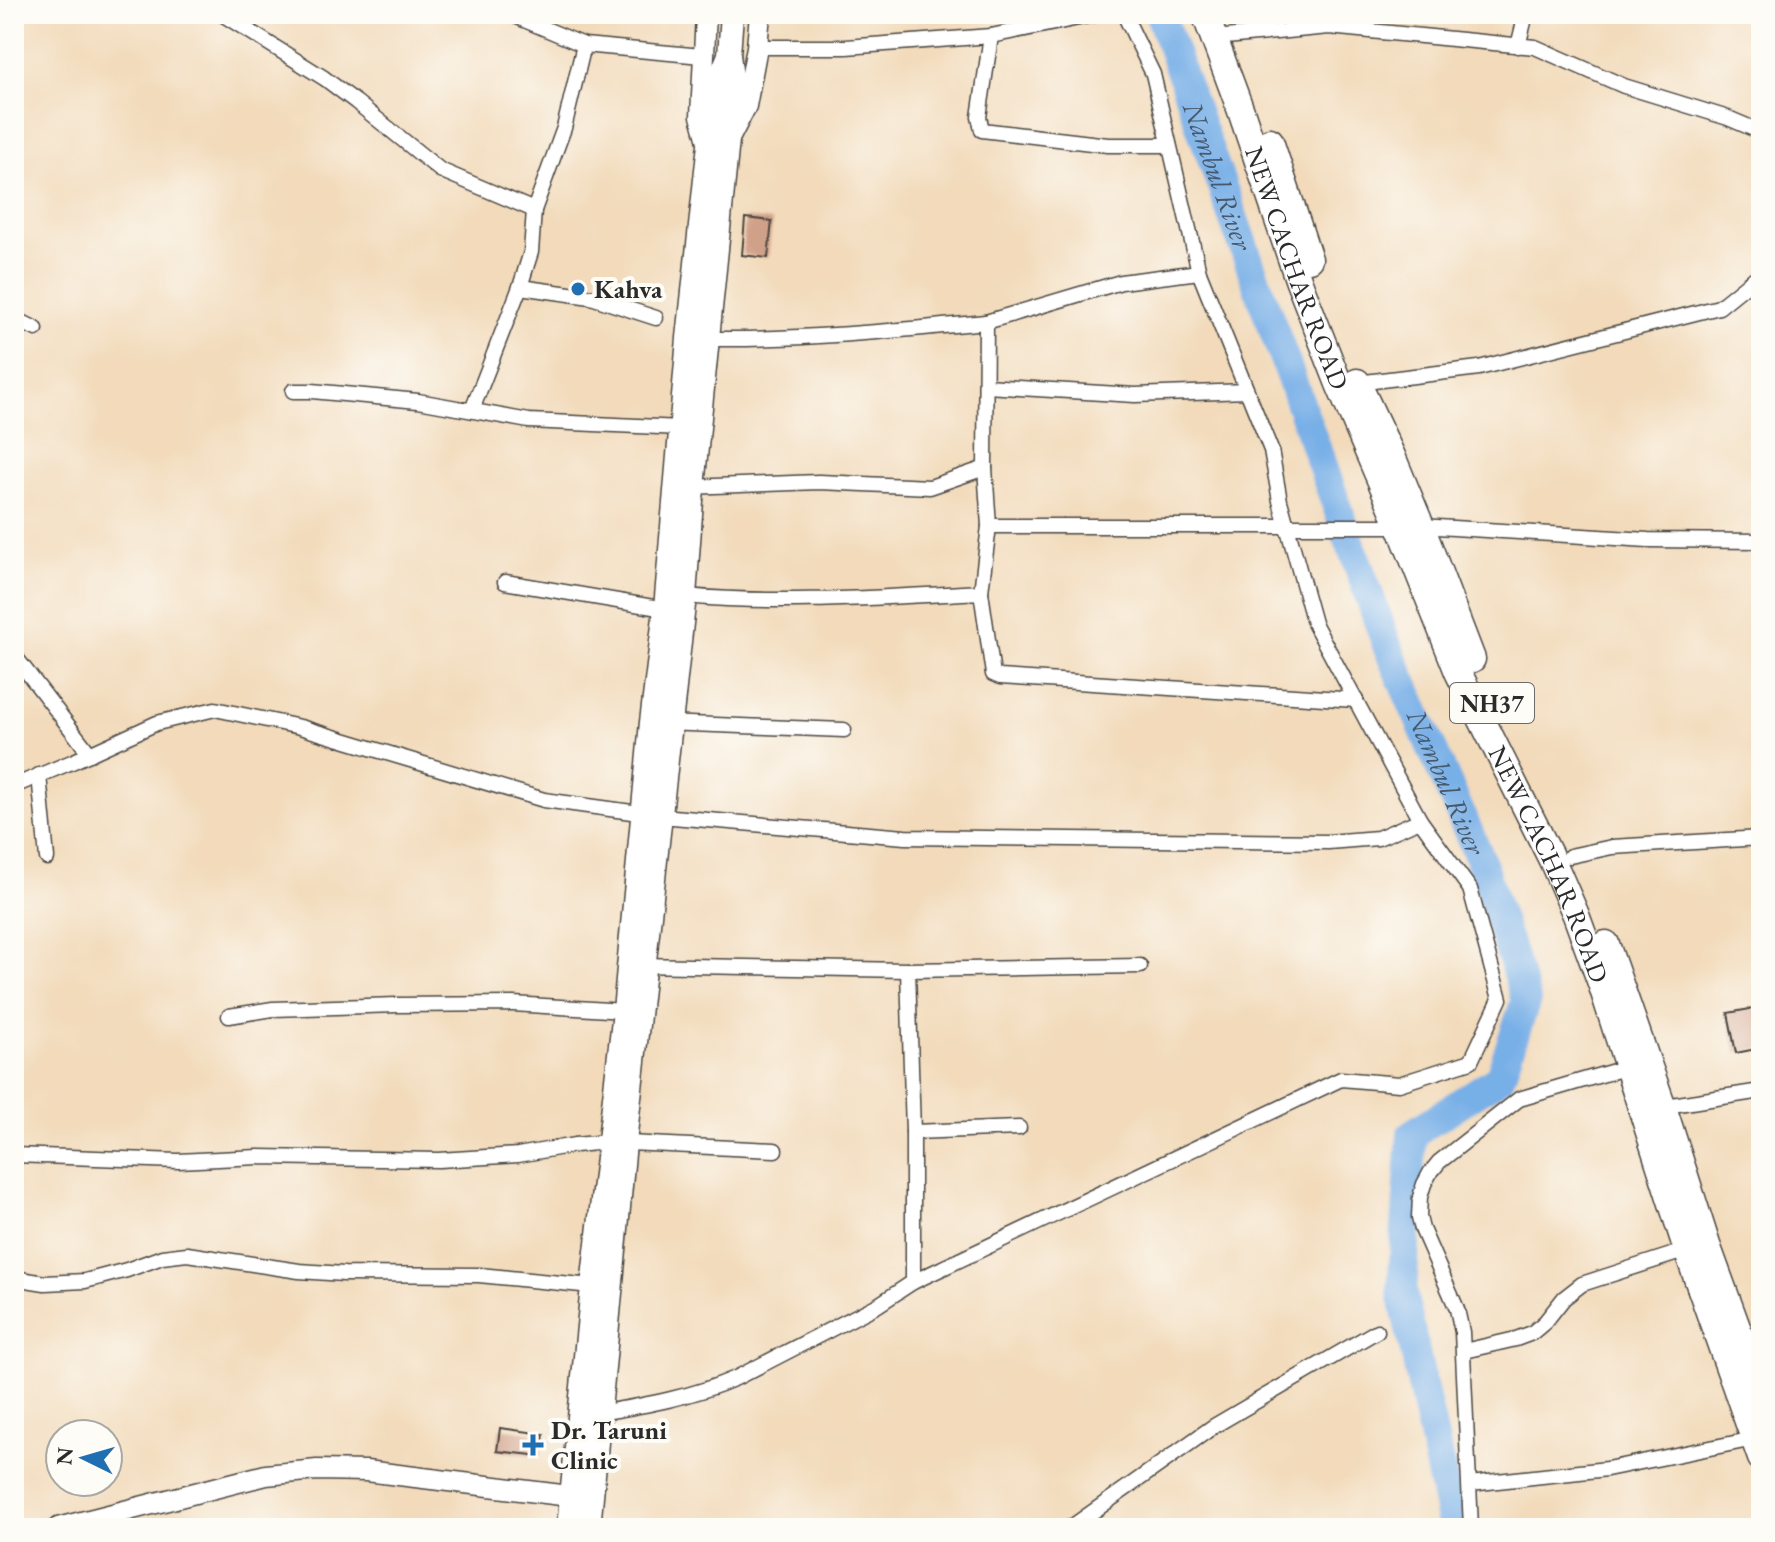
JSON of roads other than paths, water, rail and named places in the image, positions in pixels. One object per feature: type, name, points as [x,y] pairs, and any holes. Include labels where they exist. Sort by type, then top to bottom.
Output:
[{"type":"highway","name":"NEW CACHAR ROAD","points":[[1218,26],[1260,111],[1316,280],[1357,383],[1392,456],[1407,526],[1458,672],[1552,860],[1576,915],[1628,1067],[1653,1108],[1707,1245],[1753,1393],[1757,1448]]},
{"type":"highway","name":"NEW CACHAR ROAD","points":[[1218,26],[1307,305],[1339,384],[1570,856],[1597,920],[1619,981],[1687,1250],[1753,1393]]},
{"type":"main road","points":[[589,1528],[581,1498],[592,1286],[617,1143],[662,723],[685,596],[681,428],[688,338],[722,110],[716,86],[729,55],[732,14]]},
{"type":"main road","points":[[662,723],[665,609],[707,339],[718,143]]},
{"type":"main road","points":[[568,1528],[581,1498],[599,1413],[624,1011],[637,965]]},
{"type":"street","points":[[222,14],[324,78],[440,170],[534,210]]},
{"type":"street","points":[[510,14],[584,45],[702,56]]},
{"type":"street","points":[[706,14],[701,116],[718,143],[746,106],[760,14]]},
{"type":"street","points":[[757,47],[846,47],[991,36],[1098,14]]},
{"type":"street","points":[[599,1413],[671,1400],[712,1388],[878,1305],[913,1282],[1341,1079],[1399,1084],[1471,1061],[1500,999],[1470,889],[1420,820],[1314,623],[1280,501],[1271,450],[1199,272],[1153,74],[1124,14]]},
{"type":"street","points":[[1518,46],[1526,14]]},
{"type":"street","points":[[1218,26],[1329,27],[1535,47],[1624,86],[1728,118],[1761,132]]},
{"type":"street","points":[[991,36],[979,117],[982,130],[1108,145],[1169,145]]},
{"type":"street","points":[[472,410],[531,252],[534,210],[564,128],[584,45]]},
{"type":"street","points":[[707,339],[864,333],[986,322],[1121,282],[1199,272]]},
{"type":"street","points":[[1357,383],[1479,368],[1719,307],[1761,273]]},
{"type":"street","points":[[520,287],[591,297],[656,318]]},
{"type":"street","points":[[14,318],[36,329]]},
{"type":"street","points":[[986,322],[985,468],[989,526],[981,592],[993,674],[1000,677],[1356,700]]},
{"type":"street","points":[[986,386],[1135,395],[1247,391]]},
{"type":"street","points":[[293,391],[418,401],[529,421],[681,428]]},
{"type":"street","points":[[684,487],[819,482],[930,487],[985,468]]},
{"type":"street","points":[[989,526],[1407,526],[1648,540],[1761,541]]},
{"type":"street","points":[[505,582],[665,609]]},
{"type":"street","points":[[685,596],[841,600],[981,592]]},
{"type":"street","points":[[14,655],[90,754]]},
{"type":"street","points":[[14,786],[157,723],[215,709],[300,727],[544,800],[652,814],[905,837],[1328,842],[1378,838],[1420,820]]},
{"type":"street","points":[[662,723],[844,730]]},
{"type":"street","points":[[39,775],[47,858]]},
{"type":"street","points":[[1570,856],[1612,847],[1761,838]]},
{"type":"street","points":[[637,965],[908,970],[1140,966]]},
{"type":"street","points":[[908,970],[913,1132],[913,1282]]},
{"type":"street","points":[[229,1016],[273,1009],[412,1005],[513,1004],[624,1011]]},
{"type":"street","points":[[1471,1528],[1464,1351],[1457,1309],[1419,1217],[1424,1184],[1439,1162],[1519,1099],[1628,1067]]},
{"type":"street","points":[[1653,1108],[1761,1091]]},
{"type":"street","points":[[913,1132],[1019,1128]]},
{"type":"street","points":[[14,1155],[178,1161],[258,1157],[439,1160],[518,1155],[575,1145],[617,1143],[775,1150]]},
{"type":"street","points":[[1464,1351],[1532,1333],[1564,1298],[1582,1284],[1687,1250]]},
{"type":"street","points":[[14,1278],[45,1283],[85,1281],[162,1257],[187,1254],[299,1271],[479,1275],[592,1286]]},
{"type":"street","points":[[1070,1528],[1214,1426],[1377,1331]]},
{"type":"street","points":[[1470,1484],[1757,1448]]},
{"type":"street","points":[[58,1528],[101,1522],[266,1475],[317,1470],[366,1471],[581,1498]]},
{"type":"waterway","name":"Nambul River","points":[[1160,14],[1388,648],[1479,856],[1526,1000],[1500,1077],[1412,1134],[1402,1292],[1453,1528]]},
{"type":"place","name":"Kahva","points":[[578,289]]},
{"type":"place","name":"Dr. Taruni Clinic","points":[[533,1445]]}]
